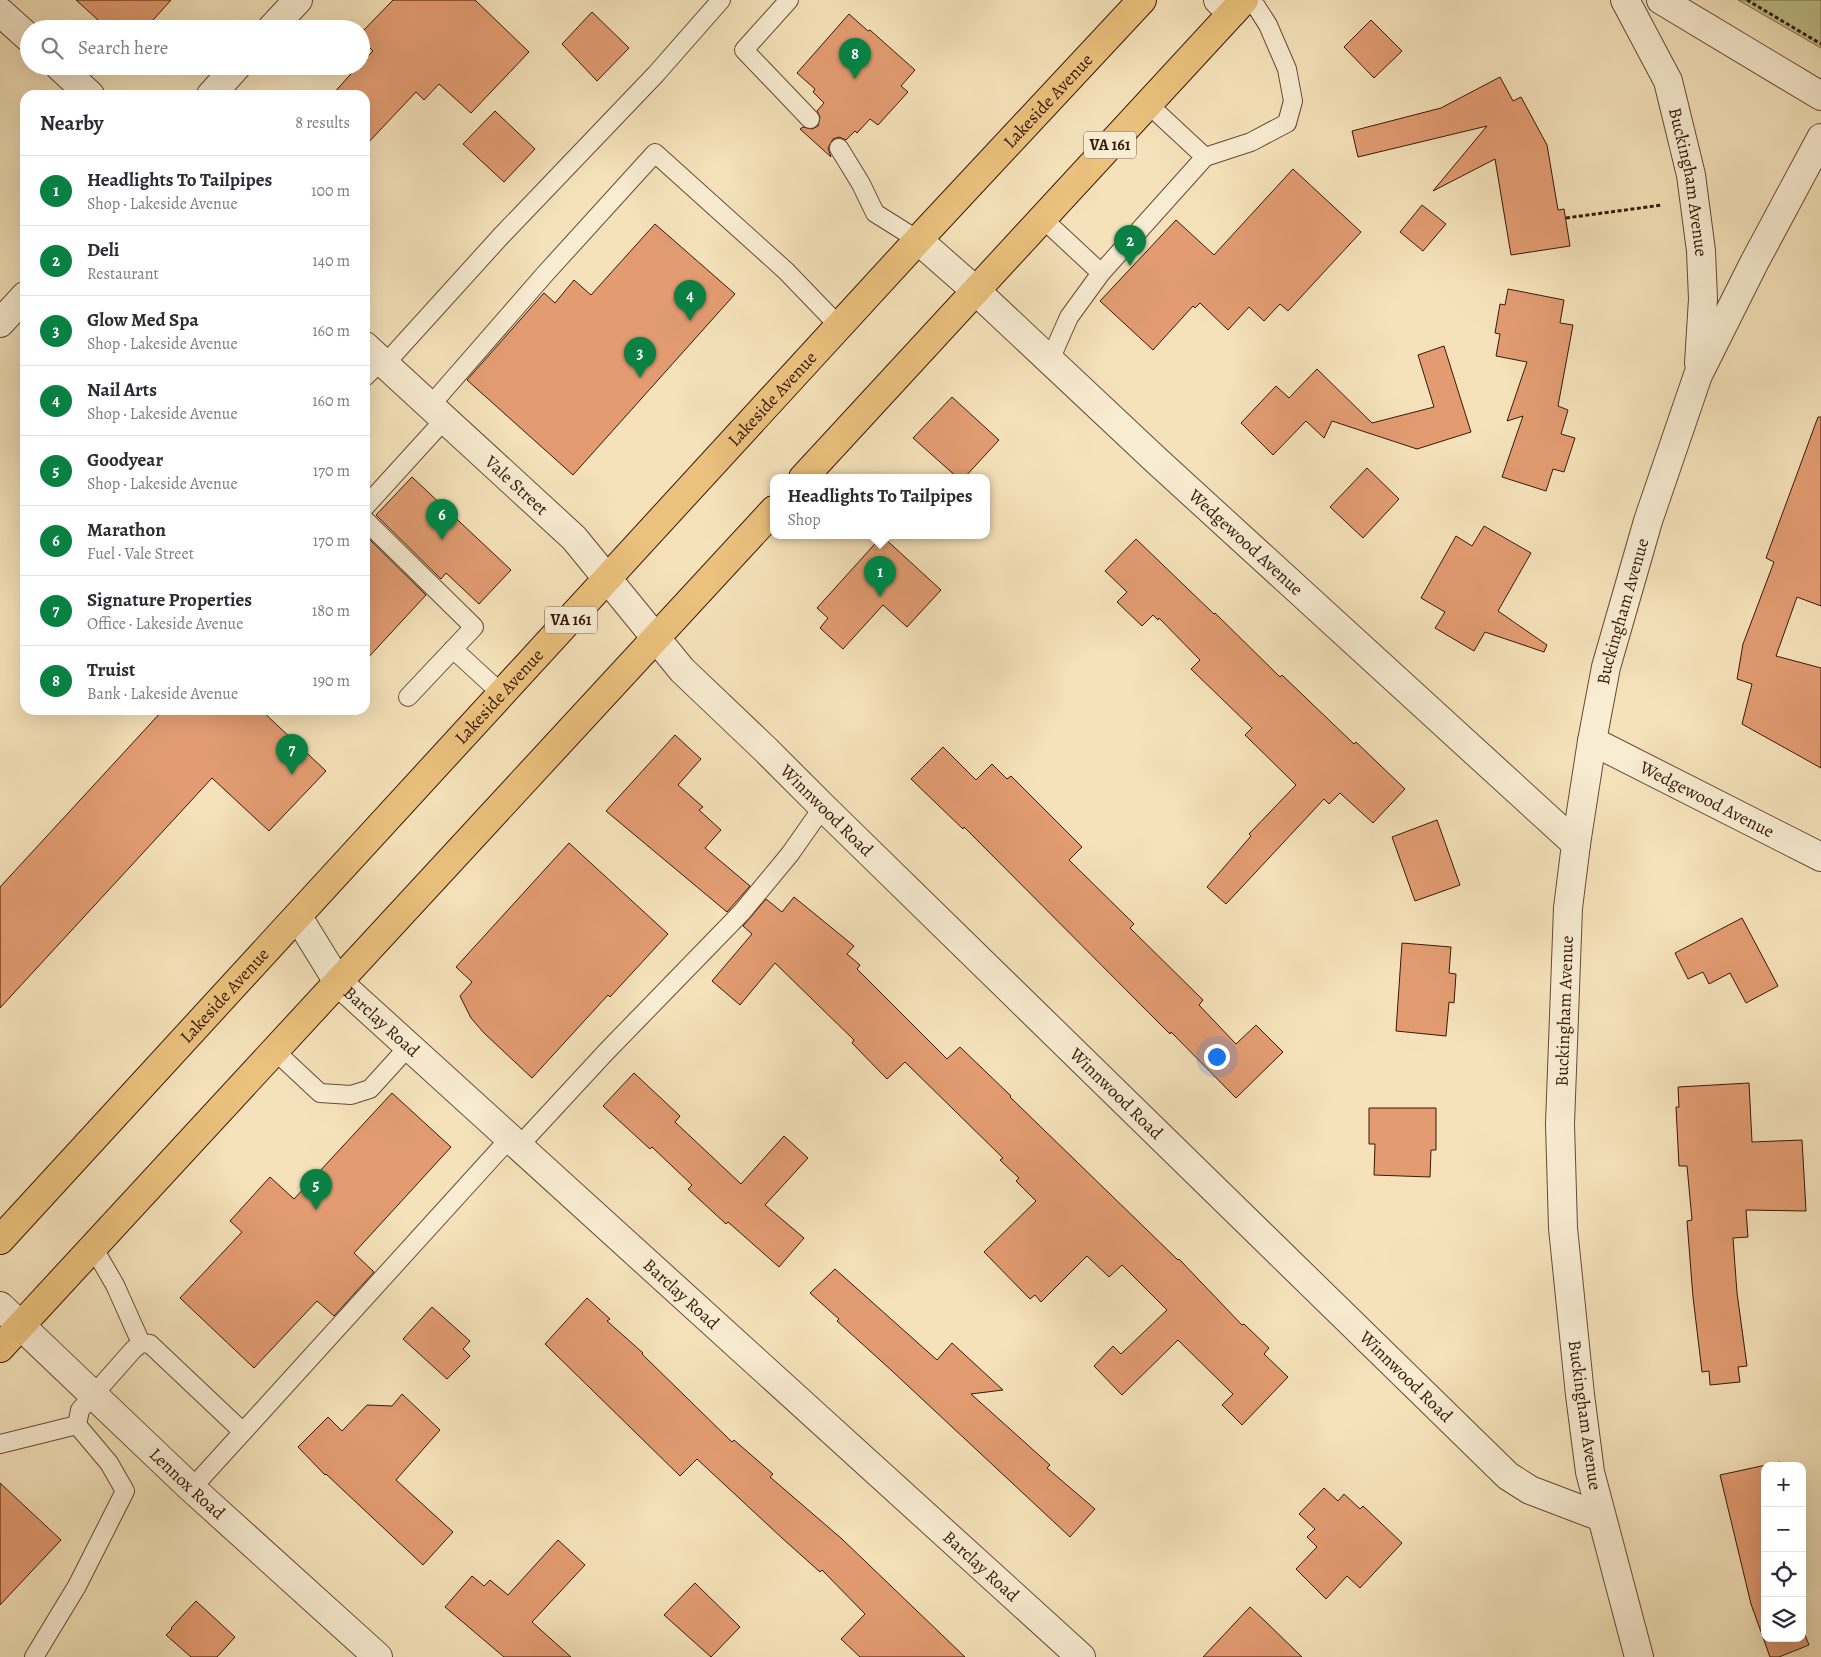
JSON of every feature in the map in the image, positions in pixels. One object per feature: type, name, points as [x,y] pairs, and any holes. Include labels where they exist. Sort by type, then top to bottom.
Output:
[{"type":"main road","name":"Lakeside Avenue","points":[[0,1240],[918,240],[1142,0]]},
{"type":"main road","name":"VA 161","points":[[807,474],[1148,104],[1236,3]]},
{"type":"main road","points":[[0,1348],[770,514]]},
{"type":"street","points":[[279,20],[298,0]]},
{"type":"street","name":"Buckingham Avenue","points":[[1626,0],[1668,81],[1691,175],[1701,251],[1702,299],[1698,375]]},
{"type":"street","points":[[1661,0],[1821,96]]},
{"type":"street","points":[[0,12],[20,30]]},
{"type":"street","points":[[69,75],[85,90]]},
{"type":"street","points":[[215,90],[229,75]]},
{"type":"street","name":"Buckingham Avenue","points":[[1639,1657],[1590,1472],[1563,1228],[1560,1124],[1568,908],[1592,741],[1606,667],[1648,521],[1698,375],[1754,263],[1821,138]]},
{"type":"street","name":"Wedgewood Avenue","points":[[918,240],[976,291],[1172,475],[1576,844]]},
{"type":"street","points":[[0,322],[20,301]]},
{"type":"street","name":"Vale Street","points":[[374,362],[437,412],[574,538],[657,637]]},
{"type":"street","name":"Winnwood Road","points":[[657,637],[682,670],[766,749],[823,807],[1508,1476],[1530,1490],[1601,1517]]},
{"type":"street","name":"Wedgewood Avenue","points":[[1592,741],[1821,857]]},
{"type":"street","name":"Barclay Road","points":[[298,917],[338,982],[1081,1657]]},
{"type":"street","name":"Lennox Road","points":[[0,1306],[192,1488],[378,1657]]},
{"type":"lane","points":[[374,362],[500,236],[656,74],[721,0]]},
{"type":"lane","points":[[789,0],[744,50],[810,119]]},
{"type":"lane","points":[[1050,360],[1069,317],[1100,273],[1205,157],[1251,142],[1287,123],[1294,101],[1286,69],[1268,24],[1236,3]]},
{"type":"lane","points":[[1148,104],[1205,157]]},
{"type":"lane","points":[[838,148],[862,184],[876,213],[918,240]]},
{"type":"lane","points":[[370,500],[545,274],[655,153],[786,271],[839,326]]},
{"type":"lane","points":[[1043,219],[1100,273]]},
{"type":"lane","points":[[370,525],[474,627],[408,698]]},
{"type":"lane","points":[[453,649],[502,694]]},
{"type":"lane","points":[[192,1488],[515,1142],[606,1052],[742,912],[790,854],[823,807]]},
{"type":"lane","points":[[275,1051],[320,1093],[352,1095],[370,1089],[409,1046]]},
{"type":"lane","points":[[93,1247],[115,1285],[141,1343]]},
{"type":"lane","points":[[141,1343],[150,1344],[243,1432]]},
{"type":"lane","points":[[77,1425],[80,1410],[141,1343]]},
{"type":"lane","points":[[0,1444],[77,1425]]},
{"type":"lane","points":[[34,1657],[77,1586],[125,1491],[109,1463],[77,1425]]},
{"type":"path","points":[[1747,0],[1821,44]]},
{"type":"path","points":[[1566,218],[1670,204]]},
{"type":"green space","points":[[1738,0],[1821,0],[1821,48]]},
{"type":"building","points":[[76,0],[171,0],[153,20],[98,20]]},
{"type":"building","points":[[393,0],[475,0],[529,52],[471,113],[439,84],[424,100],[416,92],[370,141],[370,90],[336,90],[350,75],[370,75],[370,54],[373,51],[370,48],[370,24]]},
{"type":"building","points":[[592,12],[629,48],[597,81],[562,44]]},
{"type":"building","points":[[849,14],[915,70],[901,86],[908,92],[878,125],[870,119],[857,133],[855,131],[846,140],[839,137],[833,139],[828,148],[831,157],[800,129],[803,127],[812,129],[818,126],[820,117],[817,111],[824,103],[813,92],[815,89],[797,73]]},
{"type":"building","points":[[1371,20],[1402,51],[1374,78],[1344,47]]},
{"type":"building","points":[[1500,77],[1513,101],[1521,97],[1547,145],[1558,210],[1564,209],[1570,246],[1511,255],[1495,159],[1433,191],[1487,126],[1358,157],[1352,131],[1441,108]]},
{"type":"building","points":[[495,111],[535,149],[504,182],[463,144]]},
{"type":"building","points":[[1293,169],[1361,232],[1288,311],[1280,304],[1264,321],[1249,307],[1228,330],[1200,303],[1195,308],[1193,306],[1153,350],[1100,301],[1176,220],[1214,255]]},
{"type":"building","points":[[1422,205],[1446,224],[1423,251],[1400,232]]},
{"type":"building","points":[[655,224],[735,294],[573,475],[467,380],[544,293],[555,303],[574,280],[591,295]]},
{"type":"building","points":[[1508,289],[1564,300],[1560,323],[1573,325],[1558,406],[1568,410],[1561,434],[1575,438],[1564,472],[1553,469],[1546,491],[1502,477],[1523,416],[1507,421],[1527,362],[1496,356],[1500,334],[1495,333],[1500,304],[1505,305]]},
{"type":"building","points":[[1444,346],[1471,432],[1417,449],[1332,421],[1324,438],[1306,421],[1273,455],[1241,423],[1276,386],[1289,398],[1317,369],[1372,423],[1434,407],[1418,355]]},
{"type":"building","points":[[952,397],[999,440],[968,474],[954,474],[913,438]]},
{"type":"building","points":[[1818,417],[1821,417],[1821,606],[1797,597],[1776,656],[1821,668],[1821,768],[1742,724],[1752,684],[1737,679],[1743,644],[1774,562],[1766,558]]},
{"type":"building","points":[[1367,468],[1399,499],[1363,538],[1330,507]]},
{"type":"building","points":[[412,477],[511,570],[479,604],[446,573],[441,579],[376,515]]},
{"type":"building","points":[[1484,526],[1531,553],[1498,611],[1547,645],[1544,652],[1485,632],[1474,651],[1435,628],[1445,612],[1421,598],[1456,536],[1472,546]]},
{"type":"building","points":[[879,539],[885,539],[941,590],[907,627],[883,605],[843,649],[820,628],[828,618],[817,608]]},
{"type":"building","points":[[1136,539],[1280,677],[1282,675],[1354,744],[1356,742],[1405,789],[1373,823],[1340,793],[1329,804],[1324,799],[1226,904],[1207,887],[1251,836],[1249,834],[1296,785],[1245,735],[1252,728],[1191,669],[1200,660],[1159,618],[1158,620],[1153,615],[1142,626],[1117,602],[1127,592],[1105,571]]},
{"type":"building","points":[[370,540],[426,595],[370,656]]},
{"type":"building","points":[[158,715],[266,715],[326,771],[269,831],[212,778],[0,1008],[0,887]]},
{"type":"building","points":[[675,735],[701,759],[678,785],[703,807],[699,810],[721,830],[705,848],[750,886],[727,912],[606,811]]},
{"type":"building","points":[[943,747],[976,780],[992,764],[1007,779],[1011,776],[1082,847],[1069,860],[1134,924],[1130,928],[1203,1000],[1199,1005],[1236,1044],[1256,1025],[1283,1052],[1236,1098],[964,827],[963,829],[911,779]]},
{"type":"building","points":[[1437,820],[1460,885],[1415,901],[1392,837]]},
{"type":"building","points":[[569,843],[668,934],[610,997],[608,995],[532,1078],[484,1033],[471,1018],[460,996],[472,982],[456,967]]},
{"type":"building","points":[[794,897],[854,946],[847,954],[860,965],[857,969],[947,1059],[960,1047],[1179,1259],[1242,1325],[1244,1324],[1269,1348],[1264,1354],[1288,1377],[1242,1425],[1222,1405],[1233,1394],[1178,1340],[1122,1395],[1094,1366],[1113,1346],[1121,1354],[1167,1310],[1122,1265],[1109,1277],[1087,1256],[1041,1302],[1035,1295],[1030,1299],[984,1252],[1036,1201],[1016,1181],[1019,1178],[1000,1160],[1003,1158],[905,1062],[887,1079],[852,1043],[854,1040],[775,963],[740,1005],[712,981],[752,934],[743,926],[766,899],[782,912]]},
{"type":"building","points":[[1742,918],[1778,986],[1746,1003],[1730,973],[1709,984],[1703,972],[1688,979],[1675,953]]},
{"type":"building","points":[[1402,943],[1451,947],[1449,973],[1456,974],[1454,1003],[1449,1002],[1446,1036],[1396,1031]]},
{"type":"building","points":[[634,1073],[680,1116],[675,1122],[741,1184],[784,1136],[808,1158],[765,1205],[804,1238],[779,1267],[728,1222],[726,1224],[688,1189],[692,1185],[652,1147],[650,1149],[603,1106]]},
{"type":"building","points":[[1749,1083],[1752,1142],[1802,1140],[1806,1211],[1746,1210],[1748,1237],[1733,1238],[1737,1293],[1747,1366],[1738,1367],[1740,1382],[1710,1385],[1709,1371],[1702,1372],[1693,1297],[1687,1221],[1692,1220],[1687,1166],[1679,1166],[1676,1107],[1679,1107],[1678,1087]]},
{"type":"building","points":[[392,1093],[451,1147],[354,1253],[374,1272],[334,1316],[317,1301],[254,1368],[180,1298],[242,1232],[230,1221],[270,1177],[294,1199]]},
{"type":"building","points":[[1369,1108],[1436,1108],[1436,1150],[1431,1150],[1430,1177],[1374,1175],[1375,1144],[1369,1144]]},
{"type":"building","points":[[835,1269],[937,1360],[952,1343],[1003,1390],[971,1394],[1050,1465],[1047,1468],[1095,1509],[1070,1537],[837,1321],[839,1319],[810,1293]]},
{"type":"building","points":[[587,1298],[610,1319],[607,1321],[643,1353],[732,1442],[734,1440],[773,1474],[770,1477],[842,1539],[965,1657],[860,1657],[841,1639],[865,1614],[822,1570],[820,1572],[697,1459],[680,1476],[545,1344]]},
{"type":"building","points":[[432,1307],[470,1341],[463,1349],[470,1356],[447,1379],[403,1339]]},
{"type":"building","points":[[402,1394],[440,1430],[396,1480],[453,1532],[423,1565],[325,1475],[298,1447],[328,1417],[342,1431],[367,1405],[392,1406]]},
{"type":"building","points":[[1761,1466],[1761,1632],[1751,1604],[1720,1475]]},
{"type":"building","points":[[0,1483],[61,1540],[0,1605]]},
{"type":"building","points":[[1324,1488],[1338,1501],[1344,1494],[1360,1509],[1363,1506],[1402,1543],[1360,1588],[1347,1576],[1326,1599],[1296,1569],[1317,1547],[1307,1537],[1315,1529],[1299,1514]]},
{"type":"building","points":[[558,1540],[585,1565],[532,1622],[571,1657],[504,1657],[445,1607],[472,1576],[484,1586],[490,1580],[508,1595]]},
{"type":"building","points":[[695,1583],[740,1627],[711,1657],[664,1615]]},
{"type":"building","points":[[196,1601],[235,1637],[217,1657],[191,1657],[166,1635]]},
{"type":"building","points":[[1250,1607],[1266,1622],[1302,1657],[1203,1657]]},
{"type":"building","points":[[1806,1637],[1809,1645],[1779,1657],[1770,1657],[1765,1642],[1806,1642]]},
{"type":"place","name":"Truist","points":[[855,79]]},
{"type":"place","name":"Deli","points":[[1130,266]]},
{"type":"place","name":"Nail Arts","points":[[690,321]]},
{"type":"place","name":"Glow Med Spa","points":[[640,378]]},
{"type":"place","name":"Marathon","points":[[442,540]]},
{"type":"place","name":"Headlights To Tailpipes","points":[[880,597]]},
{"type":"place","name":"Signature Properties","points":[[292,775]]},
{"type":"place","name":"Goodyear","points":[[316,1210]]}]
